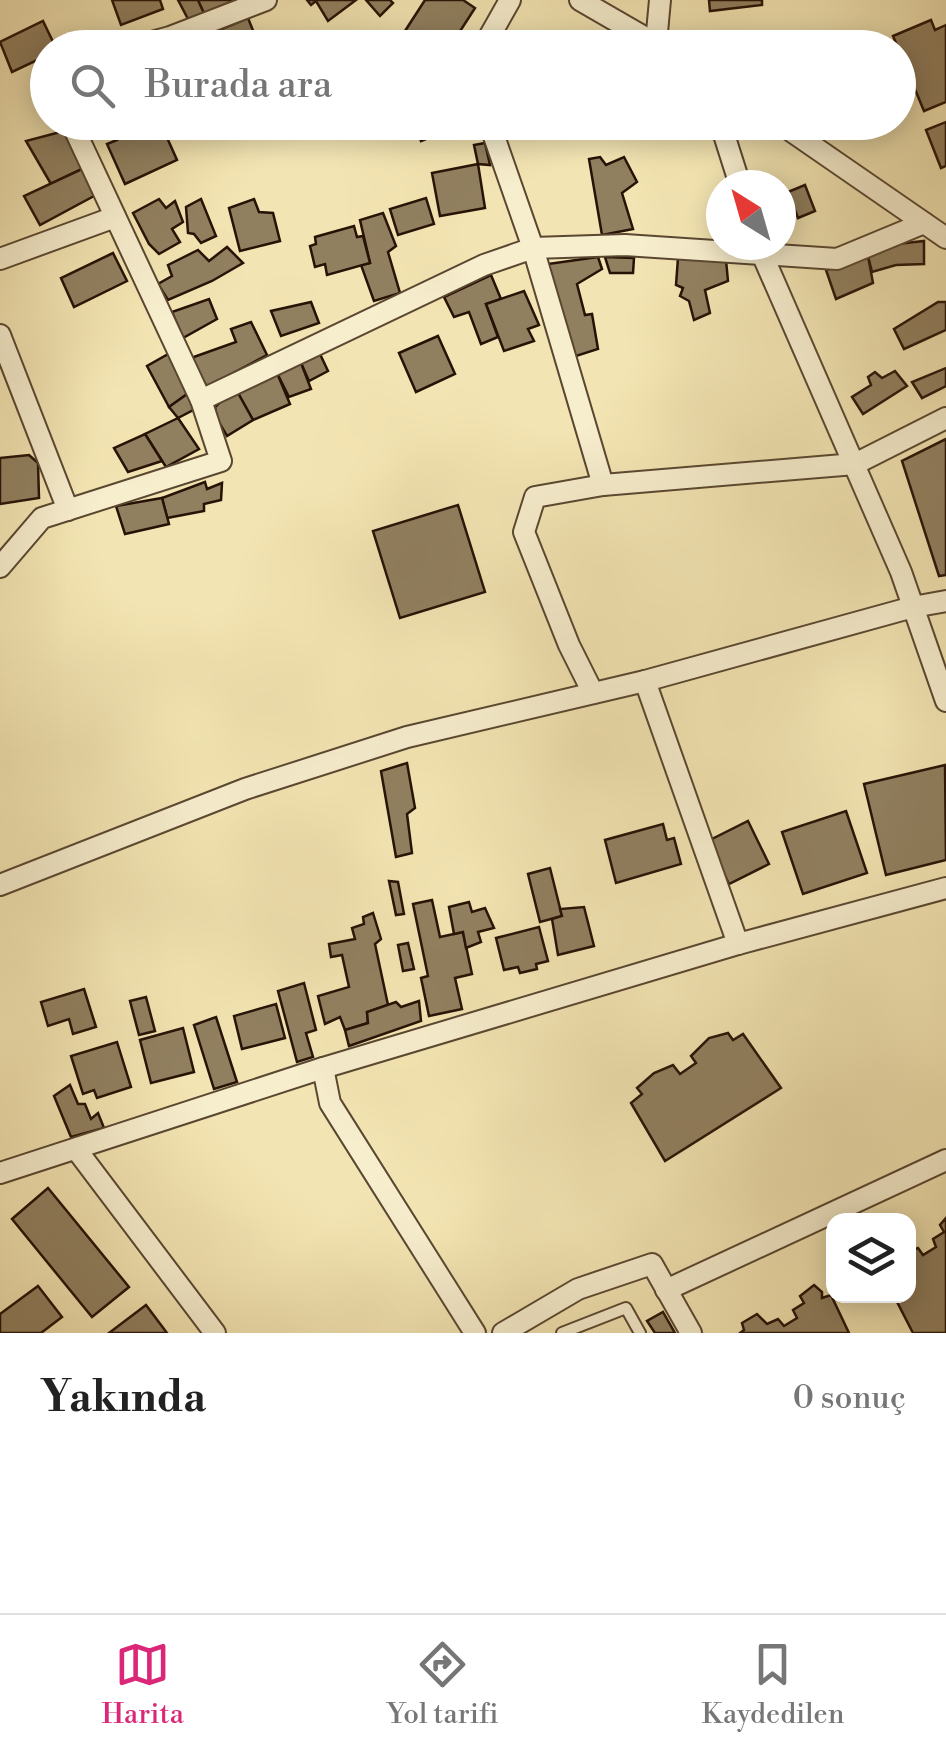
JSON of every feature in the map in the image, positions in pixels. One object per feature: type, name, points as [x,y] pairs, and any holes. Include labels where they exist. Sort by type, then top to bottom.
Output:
[{"type":"street","points":[[188,30],[266,0]]},
{"type":"street","points":[[493,30],[510,0]]},
{"type":"street","points":[[580,0],[632,30]]},
{"type":"street","points":[[660,0],[660,30]]},
{"type":"street","points":[[0,567],[42,518],[221,461],[201,400],[79,140]]},
{"type":"street","points":[[495,140],[533,248],[604,485]]},
{"type":"street","points":[[726,140],[735,170]]},
{"type":"street","points":[[804,140],[946,238]]},
{"type":"street","points":[[0,260],[115,217]]},
{"type":"street","points":[[796,254],[837,259],[924,223]]},
{"type":"street","points":[[201,400],[484,265],[533,248],[706,248]]},
{"type":"street","points":[[764,260],[855,464],[913,606],[946,701]]},
{"type":"street","points":[[0,335],[68,510]]},
{"type":"street","points":[[593,693],[569,645],[524,532],[535,497],[604,485],[855,464],[946,418]]},
{"type":"street","points":[[0,885],[245,789],[407,736],[645,681],[913,606],[946,602]]},
{"type":"street","points":[[645,681],[738,944]]},
{"type":"street","points":[[0,1173],[323,1068],[738,944],[946,888]]},
{"type":"street","points":[[323,1068],[330,1104],[474,1333]]},
{"type":"street","points":[[76,1149],[216,1333]]},
{"type":"street","points":[[666,1290],[946,1160]]},
{"type":"street","points":[[503,1333],[578,1289],[652,1264],[691,1333]]},
{"type":"lane","points":[[562,1333],[626,1308],[640,1333]]},
{"type":"building","points":[[112,0],[160,0],[163,9],[121,25]]},
{"type":"building","points":[[178,0],[198,0],[204,13],[188,19]]},
{"type":"building","points":[[198,0],[236,0],[204,13]]},
{"type":"building","points":[[307,0],[356,0],[328,21],[316,1],[311,5]]},
{"type":"building","points":[[366,0],[390,0],[393,3],[380,16]]},
{"type":"building","points":[[425,0],[463,0],[475,8],[461,30],[406,30]]},
{"type":"building","points":[[709,0],[762,0],[762,5],[710,11]]},
{"type":"building","points":[[248,18],[253,30],[219,30]]},
{"type":"building","points":[[931,20],[935,30],[946,25],[946,102],[924,111],[916,92],[916,30],[907,30]]},
{"type":"building","points":[[43,21],[47,30],[30,30],[30,64],[12,72],[0,42]]},
{"type":"building","points":[[946,122],[946,166],[941,168],[926,130]]},
{"type":"building","points":[[68,140],[82,169],[51,184],[26,141]]},
{"type":"building","points":[[117,140],[168,140],[177,160],[125,184],[107,144]]},
{"type":"building","points":[[485,143],[490,165],[478,164],[474,145]]},
{"type":"building","points":[[600,157],[606,165],[624,157],[637,182],[622,193],[633,229],[602,235],[589,159]]},
{"type":"building","points":[[478,164],[485,208],[440,216],[432,173]]},
{"type":"building","points":[[82,169],[94,196],[40,225],[24,196]]},
{"type":"building","points":[[805,185],[815,211],[798,218],[796,213],[796,189]]},
{"type":"building","points":[[426,198],[434,224],[398,235],[390,209]]},
{"type":"building","points":[[159,199],[166,208],[175,201],[183,222],[172,229],[180,242],[159,254],[149,244],[133,213]]},
{"type":"building","points":[[201,199],[216,236],[201,243],[188,233],[186,207]]},
{"type":"building","points":[[254,199],[259,212],[273,213],[280,241],[240,251],[229,208]]},
{"type":"building","points":[[383,213],[396,246],[388,252],[400,293],[374,301],[361,265],[370,263],[360,220]]},
{"type":"building","points":[[354,226],[357,237],[363,236],[370,263],[327,275],[325,264],[315,267],[310,246],[316,244],[315,237]]},
{"type":"building","points":[[924,241],[924,264],[896,265],[872,272],[868,256],[897,244]]},
{"type":"building","points":[[227,247],[243,263],[168,300],[158,284],[172,276],[168,265],[198,250],[209,261]]},
{"type":"building","points":[[113,253],[127,281],[74,307],[61,278]]},
{"type":"building","points":[[868,256],[873,283],[836,299],[826,270]]},
{"type":"building","points":[[598,257],[602,269],[577,284],[585,315],[592,314],[598,349],[573,357],[548,264]]},
{"type":"building","points":[[605,257],[634,258],[633,273],[610,273]]},
{"type":"building","points":[[678,258],[726,260],[728,281],[705,290],[710,313],[694,320],[689,301],[680,296],[683,288],[676,285]]},
{"type":"building","points":[[491,275],[501,299],[486,304],[498,337],[481,344],[469,312],[454,317],[444,297]]},
{"type":"building","points":[[524,291],[539,325],[528,329],[534,341],[504,351],[486,304]]},
{"type":"building","points":[[209,299],[217,319],[183,338],[172,312]]},
{"type":"building","points":[[311,302],[319,323],[281,336],[271,311]]},
{"type":"building","points":[[938,302],[946,302],[946,330],[904,349],[894,329]]},
{"type":"building","points":[[251,322],[267,355],[207,387],[191,358],[236,342],[231,329]]},
{"type":"building","points":[[438,336],[455,374],[416,392],[399,353]]},
{"type":"building","points":[[170,353],[190,392],[169,407],[147,366]]},
{"type":"building","points":[[320,354],[328,371],[309,381],[301,363]]},
{"type":"building","points":[[301,363],[311,389],[289,397],[277,373]]},
{"type":"building","points":[[946,368],[946,386],[922,398],[912,382]]},
{"type":"building","points":[[895,371],[907,386],[863,414],[852,397],[871,385],[868,377],[875,372],[882,378]]},
{"type":"building","points":[[277,373],[290,404],[253,420],[238,393]]},
{"type":"building","points":[[190,392],[195,409],[178,418],[169,407]]},
{"type":"building","points":[[238,393],[253,420],[227,436],[215,407],[228,395]]},
{"type":"building","points":[[178,418],[199,449],[166,467],[145,434]]},
{"type":"building","points":[[145,434],[162,461],[128,472],[114,448]]},
{"type":"building","points":[[946,439],[946,575],[939,576],[902,461]]},
{"type":"building","points":[[29,455],[38,463],[39,498],[0,504],[0,458]]},
{"type":"building","points":[[205,482],[207,489],[222,483],[221,500],[204,504],[204,511],[167,518],[162,498]]},
{"type":"building","points":[[162,498],[169,524],[125,534],[116,506]]},
{"type":"building","points":[[458,505],[485,592],[400,618],[373,531]]},
{"type":"building","points":[[407,763],[415,808],[407,814],[412,853],[396,857],[381,771]]},
{"type":"building","points":[[945,765],[946,860],[886,875],[864,784]]},
{"type":"building","points":[[846,811],[867,873],[803,894],[782,832]]},
{"type":"building","points":[[748,821],[769,864],[729,884],[708,841]]},
{"type":"building","points":[[663,824],[667,840],[674,838],[681,864],[616,883],[605,840]]},
{"type":"building","points":[[550,868],[562,916],[540,922],[528,874]]},
{"type":"building","points":[[389,881],[398,882],[404,914],[396,915]]},
{"type":"building","points":[[432,900],[440,937],[463,932],[472,974],[455,978],[462,1009],[429,1016],[421,978],[428,976],[413,904]]},
{"type":"building","points":[[469,902],[472,912],[485,908],[494,928],[478,932],[481,942],[466,948],[463,932],[454,934],[449,907]]},
{"type":"building","points":[[584,907],[594,946],[558,955],[552,919],[562,916],[560,909]]},
{"type":"building","points":[[373,913],[381,939],[375,944],[388,1005],[367,1012],[368,1023],[345,1030],[340,1017],[325,1024],[318,996],[349,987],[342,955],[331,957],[329,944],[355,939],[352,928],[364,924],[363,917]]},
{"type":"building","points":[[539,927],[548,961],[536,964],[537,969],[520,973],[518,967],[504,970],[496,938]]},
{"type":"building","points":[[408,943],[414,969],[403,971],[398,945]]},
{"type":"building","points":[[304,983],[316,1030],[306,1033],[313,1057],[297,1062],[278,991]]},
{"type":"building","points":[[84,989],[96,1027],[73,1034],[69,1019],[48,1026],[41,1002]]},
{"type":"building","points":[[146,997],[155,1031],[139,1035],[130,1001]]},
{"type":"building","points":[[419,1001],[421,1021],[349,1046],[345,1030],[368,1023],[367,1012],[396,1002],[401,1007]]},
{"type":"building","points":[[276,1004],[285,1038],[242,1049],[234,1016]]},
{"type":"building","points":[[216,1017],[237,1082],[214,1089],[194,1025]]},
{"type":"building","points":[[183,1028],[194,1072],[151,1083],[140,1040]]},
{"type":"building","points":[[728,1033],[733,1040],[743,1034],[781,1088],[665,1161],[631,1103],[642,1094],[637,1088],[654,1073],[673,1065],[680,1074],[696,1063],[691,1056],[709,1038]]},
{"type":"building","points":[[117,1042],[131,1087],[97,1098],[94,1090],[83,1094],[71,1056]]},
{"type":"building","points":[[70,1085],[78,1104],[85,1104],[91,1119],[98,1113],[104,1128],[71,1137],[54,1096]]},
{"type":"building","points":[[48,1188],[129,1287],[92,1317],[12,1219]]},
{"type":"building","points":[[946,1218],[946,1333],[913,1333],[898,1303],[916,1303],[916,1249],[923,1255],[936,1247],[933,1239],[944,1232],[940,1225]]},
{"type":"building","points":[[814,1285],[822,1292],[822,1298],[826,1297],[826,1303],[835,1303],[849,1333],[740,1333],[744,1330],[742,1323],[757,1314],[767,1324],[778,1319],[784,1326],[797,1318],[793,1310],[804,1303],[800,1296]]},
{"type":"building","points":[[38,1286],[62,1317],[41,1333],[0,1333],[0,1314]]},
{"type":"building","points":[[146,1305],[167,1333],[109,1333]]},
{"type":"building","points":[[663,1312],[675,1333],[655,1333],[647,1321]]}]
